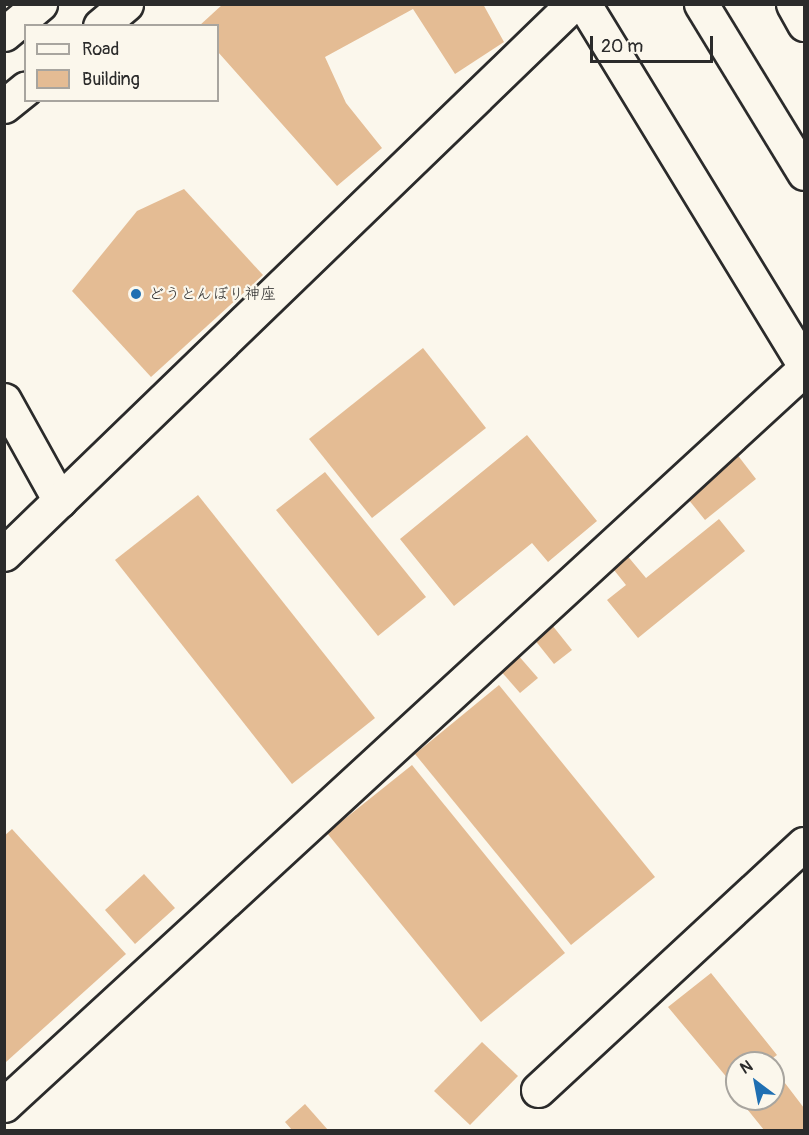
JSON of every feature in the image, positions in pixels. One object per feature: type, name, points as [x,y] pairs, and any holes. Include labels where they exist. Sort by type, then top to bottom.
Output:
[{"type":"main road","points":[[4,34],[40,4]]},
{"type":"main road","points":[[102,24],[126,4]]},
{"type":"main road","points":[[4,554],[573,4]]},
{"type":"main road","points":[[4,1105],[804,367],[584,4]]},
{"type":"main road","points":[[793,4],[804,24]]},
{"type":"main road","points":[[708,17],[804,173]]},
{"type":"main road","points":[[4,106],[24,90]]},
{"type":"main road","points":[[4,400],[60,501]]},
{"type":"main road","points":[[538,1090],[804,844]]},
{"type":"building","points":[[223,4],[483,4],[504,42],[455,74],[413,9],[325,57],[346,103],[382,148],[337,186],[219,53],[219,24],[201,24]]},
{"type":"building","points":[[184,189],[263,275],[151,377],[72,291],[137,211]]},
{"type":"building","points":[[423,348],[486,428],[372,518],[309,439]]},
{"type":"building","points":[[527,435],[597,521],[548,562],[532,543],[454,606],[400,539]]},
{"type":"building","points":[[736,453],[756,479],[705,520],[684,494]]},
{"type":"building","points":[[325,472],[426,597],[378,636],[276,510]]},
{"type":"building","points":[[198,495],[375,718],[292,784],[115,560]]},
{"type":"building","points":[[719,519],[745,551],[638,638],[607,600],[626,585],[610,565],[625,553],[646,578]]},
{"type":"building","points":[[552,625],[572,650],[554,664],[534,639]]},
{"type":"building","points":[[517,654],[538,678],[520,693],[499,669]]},
{"type":"building","points":[[499,685],[655,877],[571,945],[415,754]]},
{"type":"building","points":[[412,765],[565,953],[481,1022],[327,833]]},
{"type":"building","points":[[12,829],[126,954],[6,1062],[4,836]]},
{"type":"building","points":[[144,874],[175,908],[135,944],[105,910]]},
{"type":"building","points":[[711,973],[774,1051],[725,1051],[725,1075],[668,1007]]},
{"type":"building","points":[[482,1042],[518,1076],[470,1125],[434,1091]]},
{"type":"building","points":[[785,1083],[804,1108],[804,1130],[764,1130],[749,1111],[785,1111]]},
{"type":"building","points":[[305,1104],[328,1130],[292,1130],[285,1122]]},
{"type":"place","name":"どうとんぼり神座","points":[[136,294]]}]
